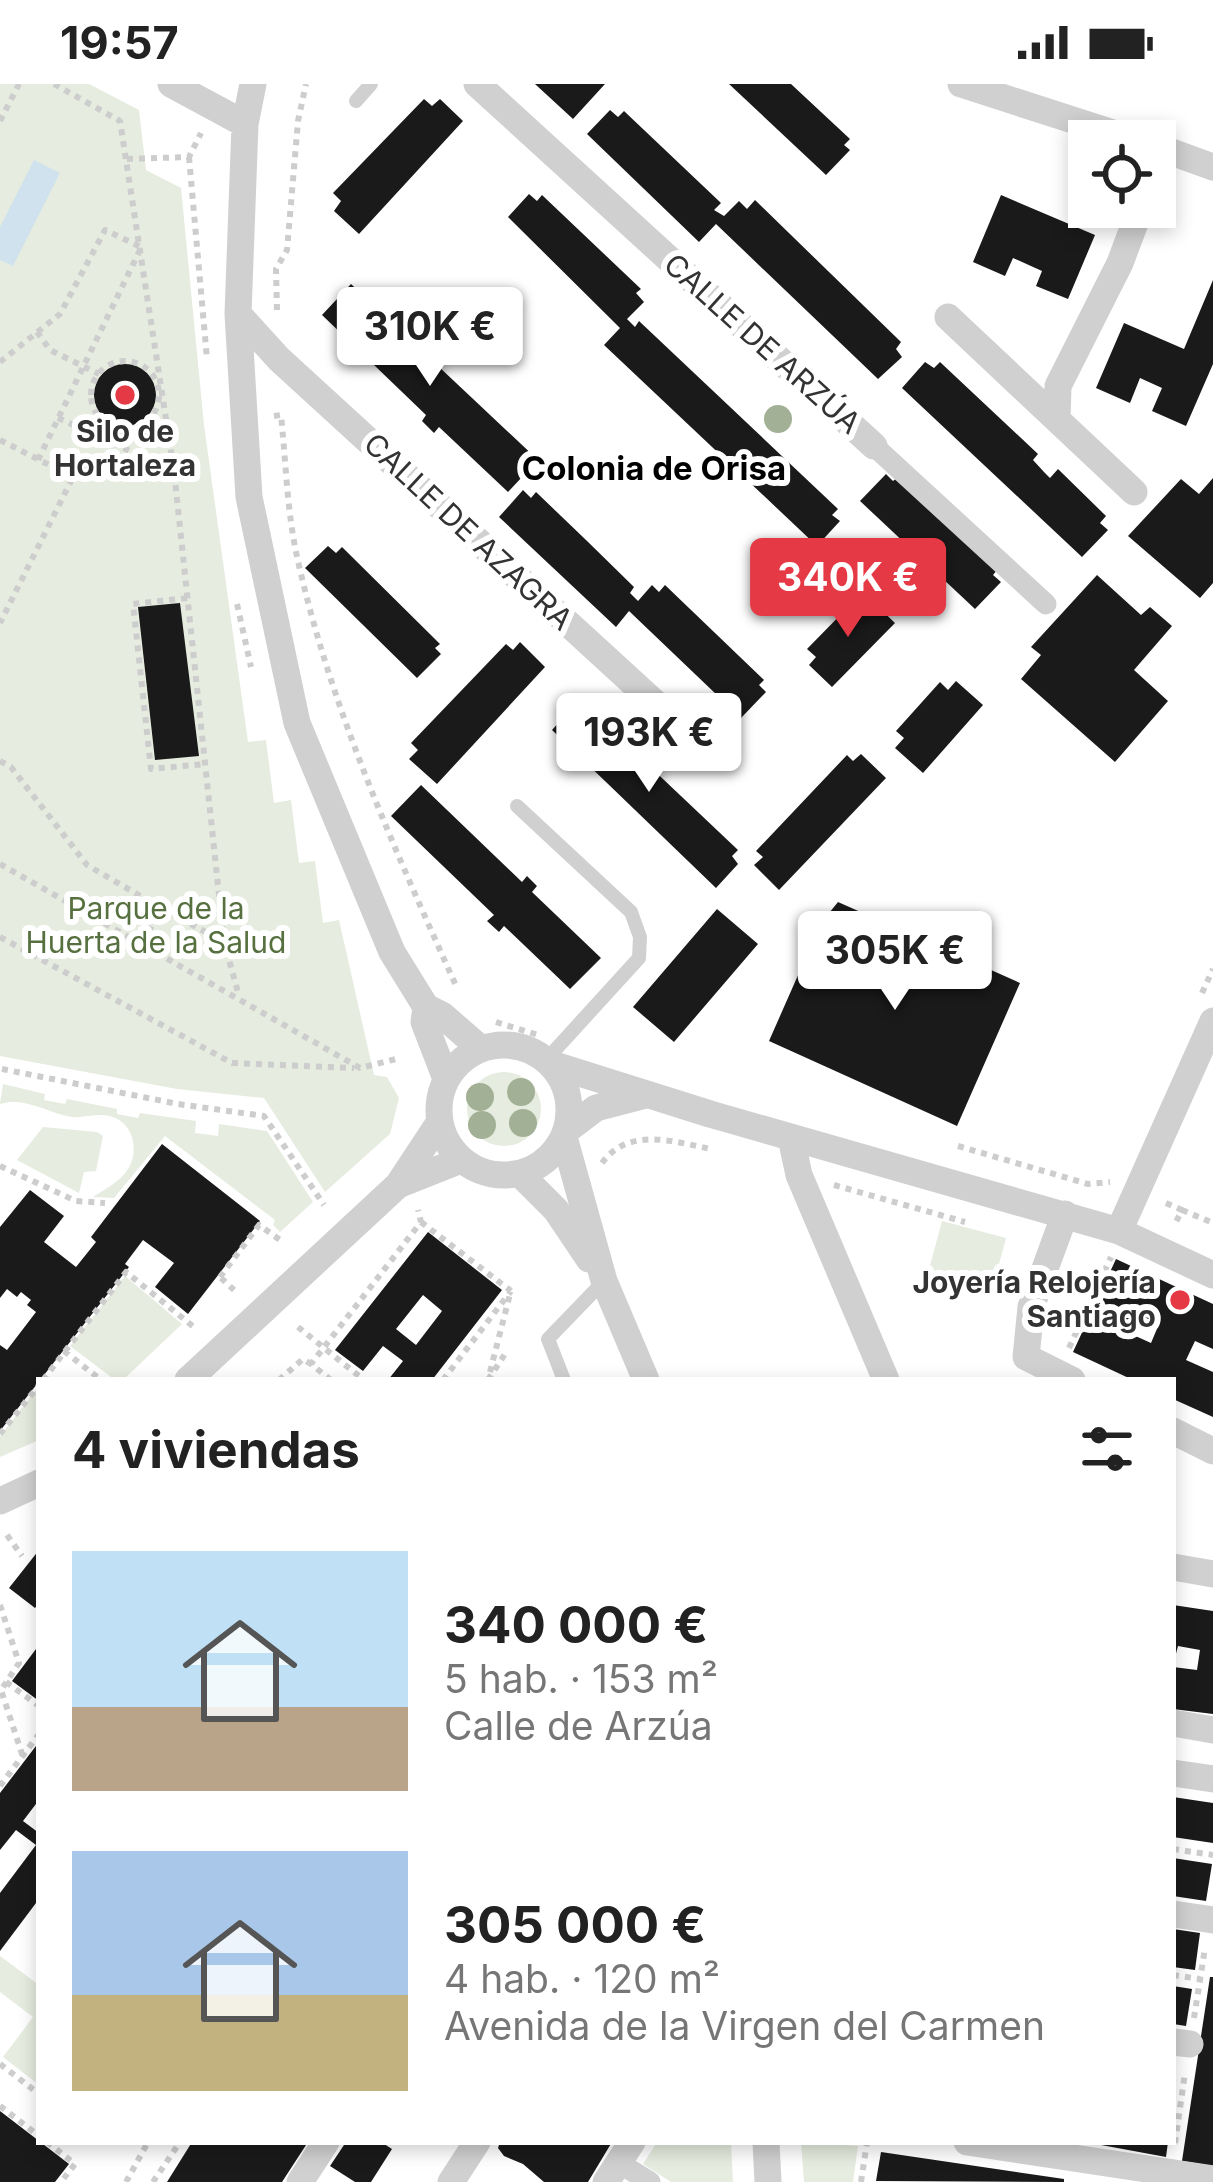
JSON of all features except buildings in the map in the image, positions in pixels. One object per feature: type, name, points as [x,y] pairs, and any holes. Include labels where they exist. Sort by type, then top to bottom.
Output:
[{"type":"street","points":[[171,84],[253,97],[238,314],[249,497],[297,723],[392,952],[426,1007],[481,1048]]},
{"type":"street","name":"CALLE DE ARZÚA","points":[[477,84],[1046,604]]},
{"type":"street","points":[[961,84],[1068,122]]},
{"type":"street","points":[[1176,157],[1213,167]]},
{"type":"street","points":[[1057,419],[1058,386],[1133,228]]},
{"type":"street","name":"CALLE DE AZAGRA","points":[[238,314],[280,359],[702,746]]},
{"type":"street","points":[[948,317],[1134,492]]},
{"type":"street","points":[[426,1007],[424,1022],[446,1079]]},
{"type":"street","points":[[1117,1240],[1213,1022]]},
{"type":"street","points":[[646,1095],[596,1108],[566,1134],[554,1154],[520,1174],[479,1172],[447,1144],[439,1123],[438,1100],[460,1060],[481,1048],[526,1048],[646,1095],[1065,1214],[1117,1240],[1162,1251],[1213,1275]]},
{"type":"street","points":[[553,1055],[570,1106],[566,1134],[604,1281],[645,1377]]},
{"type":"street","points":[[191,1377],[398,1185],[439,1123]]},
{"type":"street","points":[[791,1138],[799,1174],[885,1377]]},
{"type":"street","points":[[398,1185],[461,1160]]},
{"type":"street","points":[[520,1174],[556,1210],[604,1281]]},
{"type":"street","points":[[1065,1214],[1030,1306],[1026,1357],[1068,1368]]},
{"type":"street","points":[[1176,1432],[1213,1451]]},
{"type":"street","points":[[0,1501],[36,1484]]},
{"type":"street","points":[[1176,1568],[1213,1574]]},
{"type":"street","points":[[1176,1724],[1213,1730]]},
{"type":"street","points":[[1176,1773],[1213,1779]]},
{"type":"street","points":[[1176,1914],[1213,1920]]},
{"type":"street","points":[[300,2182],[324,2145]]},
{"type":"street","points":[[451,2182],[475,2145]]},
{"type":"street","points":[[766,2145],[768,2181]]},
{"type":"street","points":[[986,2145],[1213,2180]]},
{"type":"street","points":[[619,2162],[650,2182]]},
{"type":"lane","points":[[356,101],[371,84]]},
{"type":"lane","points":[[517,806],[631,912],[640,937],[639,958],[553,1055]]},
{"type":"lane","points":[[563,1377],[548,1339],[604,1281]]},
{"type":"path","points":[[0,121],[19,84]]},
{"type":"path","points":[[54,84],[120,121],[174,471],[224,942],[239,997]]},
{"type":"path","points":[[306,84],[298,121],[287,250],[275,269],[281,415],[297,557],[321,644],[383,825],[465,1006]]},
{"type":"path","points":[[206,125],[189,158],[208,378]]},
{"type":"path","points":[[126,159],[189,158]]},
{"type":"path","points":[[0,362],[60,314],[105,230],[142,247]]},
{"type":"path","points":[[38,460],[142,247]]},
{"type":"path","points":[[37,332],[50,350],[99,374]]},
{"type":"path","points":[[120,360],[139,364],[152,373],[160,390],[157,408],[144,423],[129,429],[111,427],[97,416],[90,400],[99,374],[120,360]]},
{"type":"path","points":[[244,418],[281,415]]},
{"type":"path","points":[[58,418],[174,471]]},
{"type":"path","points":[[0,440],[73,477],[0,623]]},
{"type":"path","points":[[187,598],[133,604],[151,769],[205,764]]},
{"type":"path","points":[[0,761],[11,767],[87,866],[224,942]]},
{"type":"path","points":[[0,864],[360,1068]]},
{"type":"path","points":[[143,942],[160,908]]},
{"type":"path","points":[[0,937],[232,1063],[360,1068],[400,1058]]},
{"type":"path","points":[[477,1015],[553,1055]]},
{"type":"path","points":[[2,1069],[264,1116],[324,1204]]},
{"type":"path","points":[[958,1146],[1088,1184],[1106,1184],[1119,1177],[1127,1160],[1147,1168]]},
{"type":"path","points":[[0,1166],[76,1202],[105,1203]]},
{"type":"path","points":[[1159,1199],[1213,1223]]},
{"type":"path","points":[[1162,1251],[1182,1210]]},
{"type":"path","points":[[310,1364],[421,1217],[511,1291]]},
{"type":"path","points":[[234,1291],[219,1276],[259,1226],[283,1243]]},
{"type":"path","points":[[1068,1368],[1117,1240]]},
{"type":"path","points":[[45,1377],[126,1272],[195,1328]]},
{"type":"path","points":[[489,1376],[511,1291]]},
{"type":"path","points":[[445,1377],[511,1291]]},
{"type":"path","points":[[298,1327],[360,1377]]},
{"type":"path","points":[[489,1376],[507,1351]]},
{"type":"path","points":[[64,1352],[97,1377]]},
{"type":"path","points":[[282,1377],[303,1359],[327,1377]]},
{"type":"path","points":[[0,1434],[36,1388]]},
{"type":"path","points":[[8,1535],[22,1556]]},
{"type":"path","points":[[0,1605],[19,1663],[1,1690],[23,1756]]},
{"type":"path","points":[[6,1682],[36,1704]]},
{"type":"path","points":[[0,1786],[36,1738]]},
{"type":"path","points":[[0,1762],[12,1771]]},
{"type":"path","points":[[1176,1850],[1213,1856]]},
{"type":"path","points":[[1176,1975],[1200,1979]]},
{"type":"path","points":[[0,2064],[36,2092]]},
{"type":"path","points":[[0,2106],[36,2134]]},
{"type":"path","points":[[50,2145],[75,2164],[61,2182]]},
{"type":"path","points":[[126,2182],[146,2145]]},
{"type":"path","points":[[153,2182],[178,2145]]},
{"type":"path","points":[[861,2182],[867,2145]]},
{"type":"green space","name":"Parque de la Huerta de la Salud","points":[[0,84],[89,84],[139,110],[146,170],[181,188],[204,425],[248,742],[266,740],[274,803],[291,800],[299,863],[315,861],[323,923],[339,920],[374,1075],[387,1077],[399,1098],[390,1134],[325,1192],[264,1098],[177,1089],[0,1056]]},
{"type":"green space","points":[[504,1072],[530,1083],[541,1109],[530,1135],[504,1146],[478,1135],[467,1109],[478,1083]]},
{"type":"green space","points":[[3,1084],[45,1094],[44,1100],[65,1104],[67,1099],[117,1109],[117,1114],[196,1121],[195,1133],[218,1136],[219,1124],[267,1131],[313,1202],[280,1232],[273,1225],[275,1220],[165,1136],[114,1198],[93,1197],[121,1178],[132,1162],[129,1130],[105,1115],[72,1117],[27,1104],[0,1104]]},
{"type":"green space","points":[[43,1127],[103,1136],[96,1171],[84,1172],[79,1193],[17,1160]]},
{"type":"green space","points":[[942,1221],[1006,1238],[990,1298],[926,1281]]},
{"type":"green space","points":[[125,1276],[182,1324],[126,1377],[111,1377],[70,1346]]},
{"type":"green space","points":[[36,1390],[36,1441],[0,1457],[0,1436]]},
{"type":"green space","points":[[0,1956],[36,1983],[36,2083],[3,2057],[33,2017],[0,1992]]},
{"type":"green space","points":[[655,2145],[731,2145],[733,2182],[671,2182],[643,2164]]},
{"type":"green space","points":[[801,2145],[858,2146],[853,2182],[804,2182]]},
{"type":"water","points":[[34,160],[60,173],[13,266],[0,260],[0,227]]},
{"type":"place","name":"Silo de Hortaleza","points":[[125,395]]},
{"type":"place","name":"Joyería Relojería Santiago","points":[[1180,1300]]},
{"type":"district","name":"Colonia de Orisa","points":[[654,468]]}]
